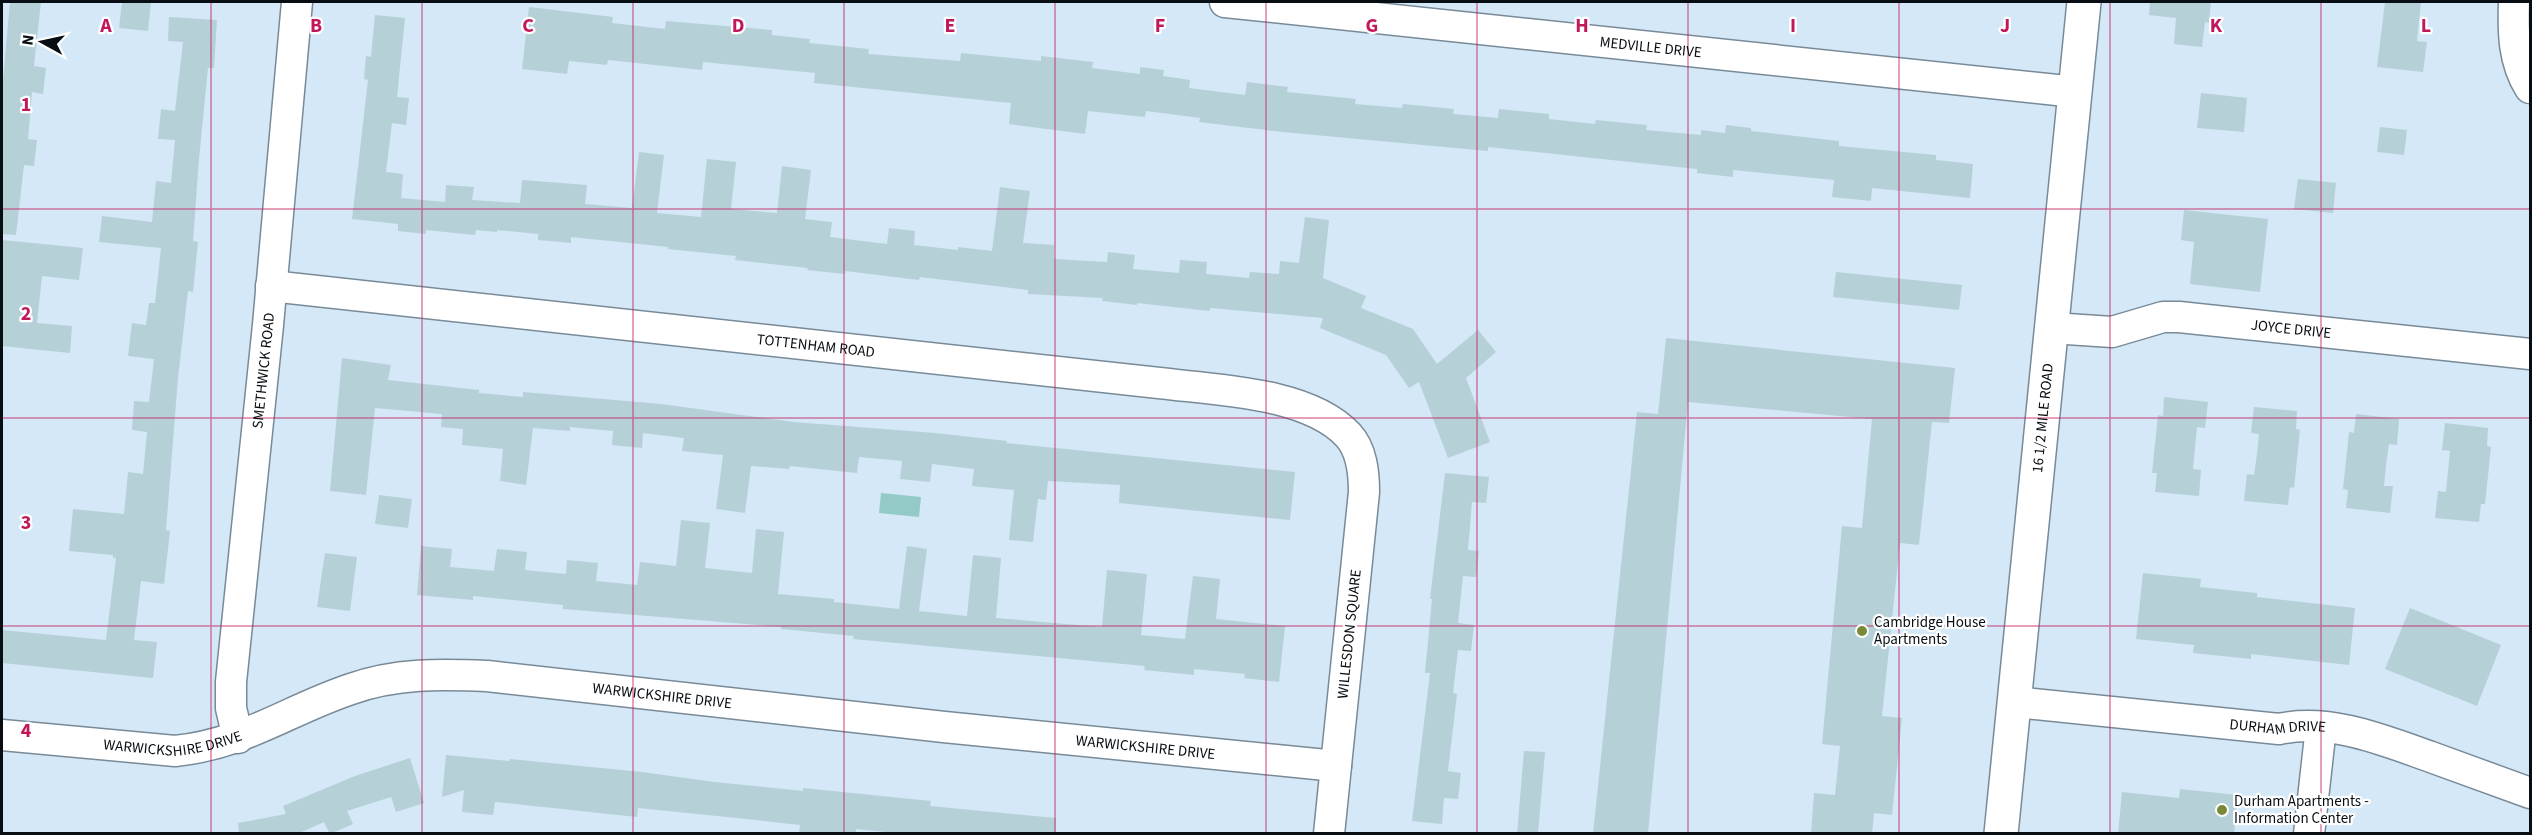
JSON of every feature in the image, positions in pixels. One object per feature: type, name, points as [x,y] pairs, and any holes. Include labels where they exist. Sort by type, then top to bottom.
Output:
[{"type":"street","name":"SMETHWICK ROAD","points":[[238,738],[231,708],[231,682],[297,2]]},
{"type":"street","name":"MEDVILLE DRIVE","points":[[1225,2],[2076,92]]},
{"type":"street","name":"16 1/2 MILE ROAD","points":[[2001,834],[2084,2]]},
{"type":"street","points":[[2514,2],[2513,39],[2517,59],[2530,88]]},
{"type":"street","name":"TOTTENHAM ROAD","points":[[271,286],[1147,381],[1237,393],[1289,402],[1312,409],[1350,436]]},
{"type":"street","name":"JOYCE DRIVE","points":[[2052,328],[2112,332],[2163,317],[2179,317],[2530,354]]},
{"type":"street","name":"WILLESDON SQUARE","points":[[1329,834],[1364,492],[1364,473],[1360,457],[1350,436]]},
{"type":"street","name":"WARWICKSHIRE DRIVE","points":[[2,735],[175,751],[203,748],[238,738],[351,688],[399,676],[438,674],[487,676],[944,727],[1336,766]]},
{"type":"street","name":"DURHAM DRIVE","points":[[2014,702],[2279,729],[2293,725],[2357,733],[2387,741],[2530,793]]},
{"type":"street","points":[[2309,834],[2321,727]]},
{"type":"shaded area","points":[[881,493],[921,497],[919,517],[879,513]]},
{"type":"building","points":[[10,2],[41,2],[34,66],[46,68],[43,94],[32,92],[28,139],[37,140],[34,166],[24,165],[16,235],[2,234],[2,91]]},
{"type":"building","points":[[122,2],[151,2],[148,31],[119,28]]},
{"type":"building","points":[[2150,2],[2211,2],[2209,23],[2205,22],[2202,47],[2174,44],[2176,18],[2149,15]]},
{"type":"building","points":[[2385,2],[2421,2],[2417,41],[2427,42],[2423,72],[2377,67]]},
{"type":"building","points":[[529,7],[613,17],[612,23],[665,29],[666,21],[772,30],[772,35],[810,39],[809,43],[869,49],[868,54],[960,61],[961,53],[1041,61],[1041,56],[1093,62],[1092,68],[1140,74],[1140,67],[1164,70],[1163,76],[1190,80],[1189,88],[1245,95],[1247,82],[1288,87],[1287,92],[1356,99],[1355,104],[1402,108],[1403,104],[1454,109],[1453,114],[1498,118],[1499,109],[1549,114],[1549,119],[1595,124],[1596,120],[1647,125],[1646,130],[1701,135],[1701,130],[1725,133],[1726,125],[1751,128],[1751,131],[1839,141],[1839,146],[1936,155],[1936,160],[1973,164],[1970,198],[1872,188],[1871,201],[1832,197],[1834,180],[1733,170],[1733,177],[1697,173],[1697,169],[1488,147],[1488,151],[1282,132],[1199,122],[1200,118],[1146,111],[1145,117],[1088,111],[1085,134],[1009,124],[1011,103],[814,83],[815,73],[703,62],[702,70],[608,60],[607,65],[569,61],[567,74],[522,69]]},
{"type":"building","points":[[375,15],[405,18],[397,97],[409,98],[406,125],[392,123],[386,172],[403,174],[401,198],[445,202],[446,185],[474,187],[472,200],[520,203],[522,180],[587,185],[585,204],[632,208],[639,152],[664,155],[657,213],[701,217],[707,159],[736,162],[731,209],[777,213],[782,166],[811,170],[805,219],[832,222],[830,237],[887,244],[889,228],[915,231],[914,245],[992,251],[1000,187],[1030,191],[1023,243],[1054,245],[1054,259],[1107,262],[1108,252],[1135,255],[1133,269],[1179,273],[1180,260],[1207,262],[1206,274],[1249,278],[1250,272],[1279,274],[1280,261],[1299,263],[1305,217],[1329,220],[1323,278],[1366,296],[1361,308],[1413,329],[1437,364],[1478,330],[1496,352],[1466,378],[1490,442],[1448,458],[1419,382],[1409,388],[1386,355],[1320,328],[1323,318],[1210,308],[1210,311],[1102,301],[1103,298],[1028,294],[1028,290],[920,277],[919,280],[845,271],[845,274],[807,270],[808,268],[735,260],[736,256],[668,249],[668,247],[571,237],[571,243],[538,240],[538,234],[497,230],[497,232],[476,230],[475,235],[426,230],[426,234],[398,231],[398,224],[352,219],[368,80],[364,79],[366,56],[371,57]]},
{"type":"building","points":[[169,17],[217,20],[214,68],[208,68],[199,159],[193,241],[198,242],[193,292],[188,291],[178,378],[166,530],[170,531],[164,584],[141,581],[134,640],[157,642],[153,678],[2,663],[2,630],[106,640],[116,558],[113,558],[113,555],[69,551],[73,509],[124,514],[128,472],[143,474],[147,432],[132,430],[134,401],[149,402],[154,359],[128,356],[132,323],[146,325],[149,303],[155,303],[161,248],[99,242],[102,216],[152,222],[156,181],[171,183],[175,140],[158,139],[161,109],[175,111],[183,42],[168,41]]},
{"type":"building","points":[[2201,93],[2247,98],[2244,132],[2197,128]]},
{"type":"building","points":[[2380,127],[2407,130],[2404,155],[2377,152]]},
{"type":"building","points":[[2298,179],[2336,183],[2333,213],[2294,209]]},
{"type":"building","points":[[2184,210],[2268,219],[2260,292],[2190,284],[2194,242],[2181,240]]},
{"type":"building","points":[[2,240],[83,248],[79,280],[42,276],[37,323],[72,326],[70,353],[2,346]]},
{"type":"building","points":[[1836,272],[1962,285],[1959,310],[1833,297]]},
{"type":"building","name":"Cambridge House Apartments","points":[[1666,338],[1955,368],[1949,423],[1932,422],[1919,545],[1900,543],[1882,716],[1902,718],[1892,815],[1874,813],[1872,834],[1811,834],[1814,793],[1835,795],[1840,746],[1822,744],[1842,526],[1862,528],[1872,419],[1688,402],[1648,834],[1593,834],[1637,412],[1658,414]]},
{"type":"building","points":[[342,358],[391,365],[388,380],[479,390],[479,393],[523,397],[523,392],[661,404],[794,422],[935,433],[1007,441],[1006,443],[1295,472],[1290,520],[1119,503],[1120,485],[1048,481],[1046,500],[1038,499],[1033,542],[1009,540],[1014,490],[972,486],[974,469],[932,464],[930,482],[900,479],[902,461],[859,457],[857,473],[790,466],[789,469],[751,466],[745,513],[716,509],[723,455],[682,451],[684,438],[643,433],[642,448],[612,445],[613,431],[570,427],[570,431],[533,428],[526,485],[500,481],[503,449],[462,445],[463,429],[441,427],[442,414],[375,408],[366,495],[330,491]]},
{"type":"building","points":[[2164,397],[2208,402],[2205,428],[2197,427],[2193,469],[2201,470],[2199,496],[2155,492],[2157,473],[2152,473],[2158,415],[2163,416]]},
{"type":"building","points":[[2254,407],[2297,411],[2296,429],[2300,430],[2294,488],[2290,487],[2288,505],[2244,501],[2247,474],[2254,475],[2257,454],[2259,434],[2251,433]]},
{"type":"building","points":[[2356,414],[2399,419],[2397,445],[2389,444],[2386,465],[2384,486],[2393,486],[2390,513],[2346,508],[2348,490],[2343,489],[2349,432],[2354,433]]},
{"type":"building","points":[[2445,423],[2488,428],[2487,446],[2491,447],[2485,504],[2481,504],[2479,522],[2435,518],[2438,491],[2446,492],[2450,451],[2442,450]]},
{"type":"building","points":[[1445,473],[1489,477],[1486,503],[1472,502],[1468,550],[1479,551],[1476,577],[1463,576],[1458,623],[1474,625],[1471,651],[1458,650],[1453,693],[1457,694],[1448,771],[1461,773],[1458,799],[1444,798],[1442,824],[1412,821],[1430,673],[1425,673],[1432,599],[1430,599]]},
{"type":"building","points":[[379,495],[412,499],[408,528],[375,524]]},
{"type":"building","points":[[681,520],[710,523],[705,568],[752,573],[756,529],[784,532],[778,594],[834,599],[834,602],[899,609],[907,546],[927,549],[919,611],[967,616],[973,555],[1001,558],[996,618],[1102,627],[1107,570],[1147,574],[1141,635],[1185,639],[1193,576],[1220,579],[1216,619],[1285,626],[1279,682],[1244,678],[1245,674],[1194,669],[1194,675],[1144,670],[1145,666],[853,639],[854,636],[781,629],[781,627],[563,609],[563,605],[473,596],[473,600],[417,595],[421,546],[452,549],[450,567],[494,571],[497,549],[527,552],[525,570],[566,574],[567,560],[598,563],[596,581],[637,585],[640,562],[676,566]]},
{"type":"building","points":[[325,553],[357,557],[350,611],[317,607]]},
{"type":"building","points":[[2143,573],[2201,579],[2200,587],[2257,593],[2257,597],[2355,608],[2349,665],[2251,654],[2251,659],[2193,653],[2194,645],[2136,639]]},
{"type":"building","points":[[2410,608],[2501,645],[2477,706],[2385,669]]},
{"type":"building","points":[[1524,751],[1545,752],[1538,834],[1517,834]]},
{"type":"building","points":[[446,755],[642,772],[803,791],[803,788],[931,801],[930,806],[1056,818],[1056,834],[905,834],[856,829],[856,834],[799,834],[800,825],[737,818],[638,808],[637,817],[495,802],[493,815],[462,812],[464,790],[442,797]]},
{"type":"building","points":[[410,758],[424,803],[396,812],[391,797],[347,811],[353,824],[330,834],[324,822],[297,834],[239,834],[238,823],[286,814],[283,806],[355,776]]},
{"type":"building","points":[[2180,789],[2238,795],[2234,834],[2118,834],[2122,792],[2179,798]]},
{"type":"place","name":"Cambridge House Apartments","points":[[1862,631]]},
{"type":"place","name":"Durham Apartments - Information Center","points":[[2222,810]]}]
